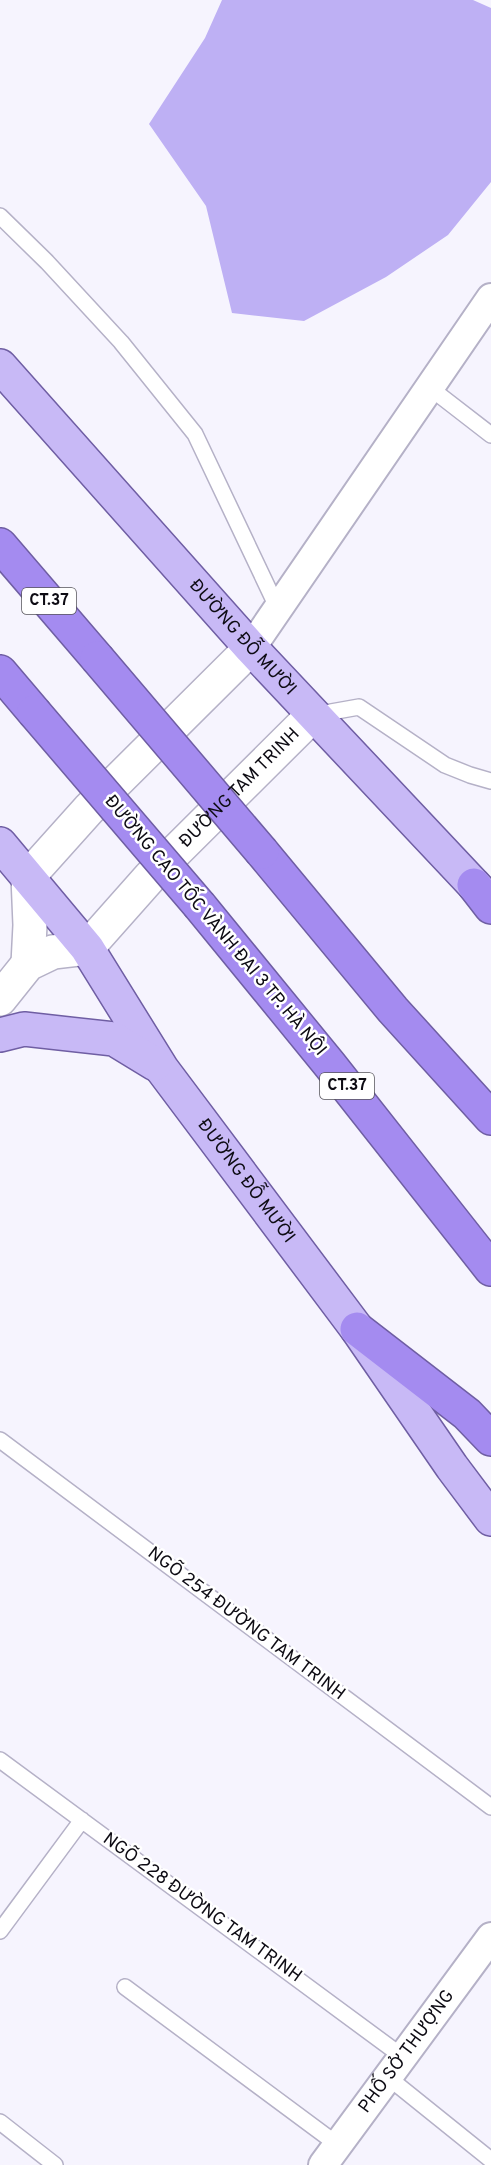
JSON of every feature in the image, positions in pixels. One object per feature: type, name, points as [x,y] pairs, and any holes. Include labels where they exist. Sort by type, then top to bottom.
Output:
[{"type":"highway","name":"CT.37","points":[[0,545],[262,852],[393,1010],[491,1118]]},
{"type":"highway","name":"ĐƯỜNG CAO TỐC VÀNH ĐAI 3 TP. HÀ NỘI","points":[[0,672],[200,906],[330,1065],[491,1269]]},
{"type":"highway","points":[[357,1329],[467,1414],[491,1439]]},
{"type":"main road","name":"ĐƯỜNG ĐỖ MƯỜI","points":[[0,366],[251,648],[485,898]]},
{"type":"main road","points":[[28,964],[30,925],[28,878],[89,809],[251,648]]},
{"type":"main road","name":"ĐƯỜNG TAM TRINH","points":[[87,948],[150,877],[313,715]]},
{"type":"main road","name":"ĐƯỜNG ĐỖ MƯỜI","points":[[0,844],[87,948],[162,1069],[357,1329],[452,1467],[491,1519]]},
{"type":"main road","points":[[0,999],[28,964],[53,952],[87,948]]},
{"type":"main road","points":[[0,1035],[24,1029],[114,1039],[162,1069]]},
{"type":"street","points":[[251,648],[491,298]]},
{"type":"street","name":"PHỐ SỞ THƯỢNG","points":[[330,2155],[491,1937]]},
{"type":"lane","points":[[0,216],[47,262],[121,342],[195,434],[278,609]]},
{"type":"lane","points":[[429,387],[491,435]]},
{"type":"lane","points":[[313,715],[359,707],[445,765],[491,781]]},
{"type":"lane","name":"NGÕ 254 ĐƯỜNG TAM TRINH","points":[[0,1440],[491,1807]]},
{"type":"lane","name":"NGÕ 228 ĐƯỜNG TAM TRINH","points":[[0,1760],[82,1820],[396,2068],[491,2160]]},
{"type":"lane","points":[[0,1931],[82,1820]]},
{"type":"lane","points":[[125,1987],[330,2155]]},
{"type":"lane","points":[[0,2122],[55,2165]]},
{"type":"shaded area","points":[[222,0],[473,0],[491,8],[491,182],[448,235],[386,277],[304,321],[232,313],[206,206],[149,124],[205,38]]}]
